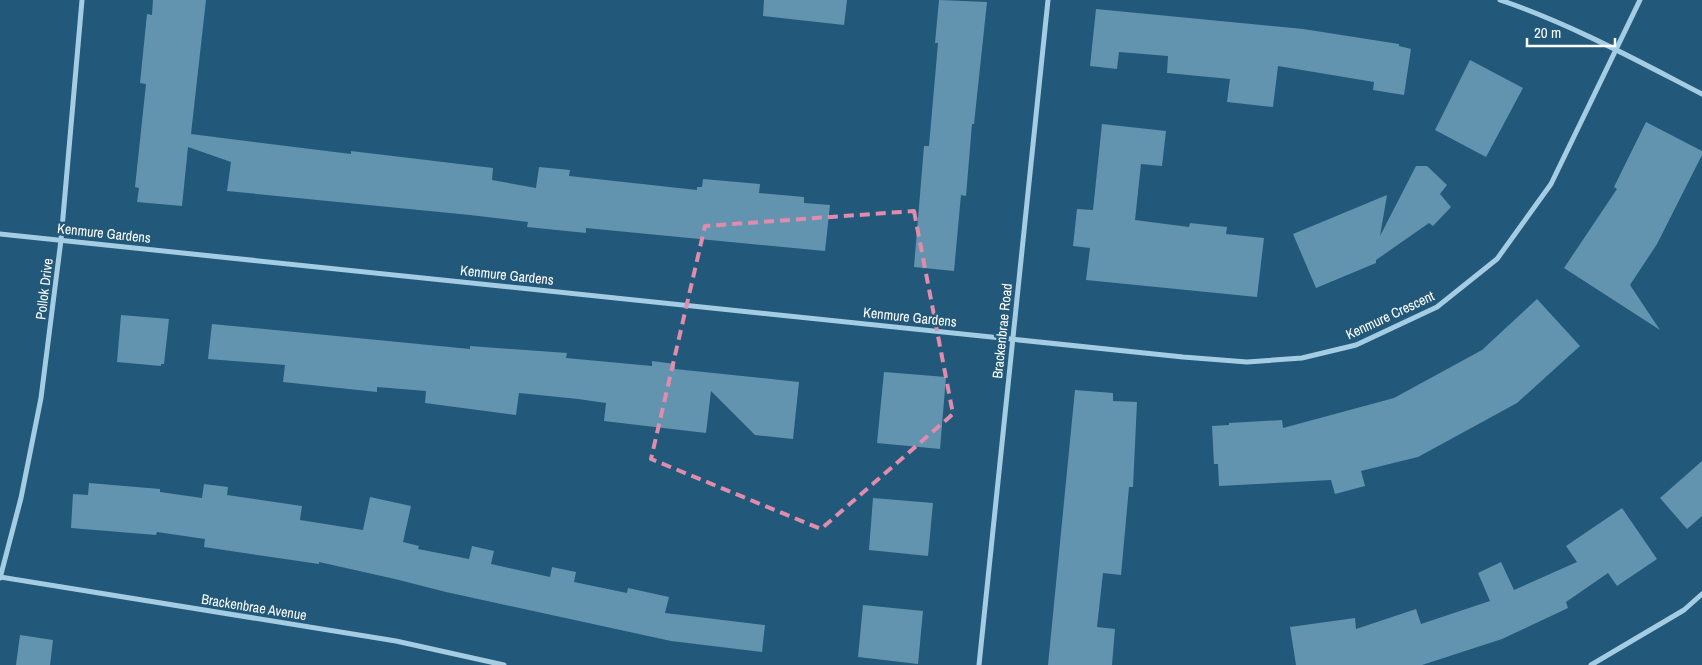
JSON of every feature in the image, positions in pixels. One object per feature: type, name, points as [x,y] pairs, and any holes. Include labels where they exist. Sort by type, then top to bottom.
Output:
[{"type":"street","name":"Pollok Drive","points":[[0,578],[21,498],[41,398],[61,240],[82,0]]},
{"type":"street","name":"Brackenbrae Road","points":[[980,665],[1048,0]]},
{"type":"street","points":[[1500,0],[1532,11],[1702,94]]},
{"type":"street","name":"Kenmure Crescent","points":[[1012,338],[1183,357],[1256,361],[1302,358],[1356,345],[1437,307],[1497,259],[1551,184],[1640,0]]},
{"type":"street","name":"Kenmure Gardens","points":[[0,234],[1012,338]]},
{"type":"street","name":"Brackenbrae Avenue","points":[[0,578],[396,642],[504,665]]},
{"type":"street","points":[[1591,665],[1684,610],[1702,594]]},
{"type":"highlighted area","points":[[914,211],[953,414],[821,529],[651,459],[705,226]]},
{"type":"building","points":[[153,0],[206,0],[191,134],[351,154],[351,151],[493,168],[492,180],[536,188],[539,167],[570,170],[569,176],[697,190],[697,187],[702,187],[703,179],[760,184],[759,193],[804,197],[804,203],[830,205],[825,251],[586,228],[586,233],[527,227],[528,222],[470,215],[227,191],[231,162],[188,147],[182,206],[137,202],[139,188],[135,187],[146,84],[140,83],[147,14],[152,15]]},
{"type":"building","points":[[764,0],[847,0],[844,25],[763,16]]},
{"type":"building","points":[[939,0],[987,2],[974,124],[972,124],[966,196],[961,195],[954,271],[914,267],[924,146],[929,146],[938,43],[935,43]]},
{"type":"building","points":[[1096,9],[1303,29],[1399,44],[1399,46],[1411,49],[1404,95],[1373,90],[1374,82],[1278,66],[1273,107],[1227,102],[1230,79],[1167,73],[1168,56],[1119,52],[1117,69],[1090,66]]},
{"type":"building","points":[[1470,60],[1523,88],[1486,157],[1435,130]]},
{"type":"building","points":[[1646,122],[1702,151],[1702,155],[1657,244],[1630,285],[1660,330],[1564,268],[1617,189],[1614,187]]},
{"type":"building","points":[[1102,124],[1166,131],[1162,166],[1141,164],[1135,220],[1189,227],[1190,223],[1227,227],[1226,234],[1264,238],[1257,297],[1086,280],[1090,248],[1073,246],[1077,209],[1093,210]]},
{"type":"building","points":[[1416,166],[1427,166],[1447,185],[1440,194],[1451,207],[1433,226],[1429,223],[1376,260],[1376,263],[1316,288],[1293,234],[1387,195],[1380,236]]},
{"type":"building","points":[[1537,299],[1580,346],[1517,403],[1418,457],[1361,471],[1365,486],[1335,494],[1331,480],[1219,486],[1218,464],[1214,464],[1212,426],[1229,425],[1229,423],[1282,420],[1283,428],[1394,398],[1482,350]]},
{"type":"building","points":[[121,315],[169,319],[164,364],[161,364],[161,366],[117,362]]},
{"type":"building","points":[[212,324],[470,349],[470,346],[567,353],[566,358],[652,366],[652,361],[675,364],[675,369],[799,382],[793,439],[755,435],[711,391],[706,433],[604,421],[606,403],[578,399],[519,393],[516,415],[425,403],[426,391],[377,387],[377,392],[283,382],[285,365],[208,359]]},
{"type":"building","points":[[884,372],[946,377],[940,449],[877,443]]},
{"type":"building","points":[[1075,390],[1113,393],[1113,401],[1137,402],[1133,487],[1129,487],[1121,575],[1103,573],[1097,627],[1115,629],[1112,665],[1048,665]]},
{"type":"building","points":[[1702,461],[1702,516],[1687,529],[1660,498]]},
{"type":"building","points":[[89,483],[160,489],[160,492],[202,498],[204,484],[228,487],[227,495],[302,506],[300,520],[363,530],[370,497],[411,506],[403,542],[419,546],[418,549],[469,559],[472,546],[494,551],[491,564],[550,577],[552,567],[576,572],[574,582],[627,593],[628,588],[669,597],[665,613],[765,625],[762,652],[671,641],[319,562],[319,564],[204,547],[205,539],[157,532],[156,535],[71,528],[73,494],[88,495]]},
{"type":"building","points":[[873,498],[933,503],[928,556],[869,550]]},
{"type":"building","points":[[1622,508],[1657,559],[1617,586],[1608,573],[1566,602],[1568,608],[1502,639],[1422,665],[1296,665],[1290,627],[1355,618],[1356,629],[1416,609],[1421,624],[1490,601],[1478,573],[1501,562],[1514,590],[1577,562],[1566,546]]},
{"type":"building","points":[[863,605],[923,611],[918,664],[858,657]]},
{"type":"building","points":[[20,635],[53,640],[50,665],[16,665]]}]
